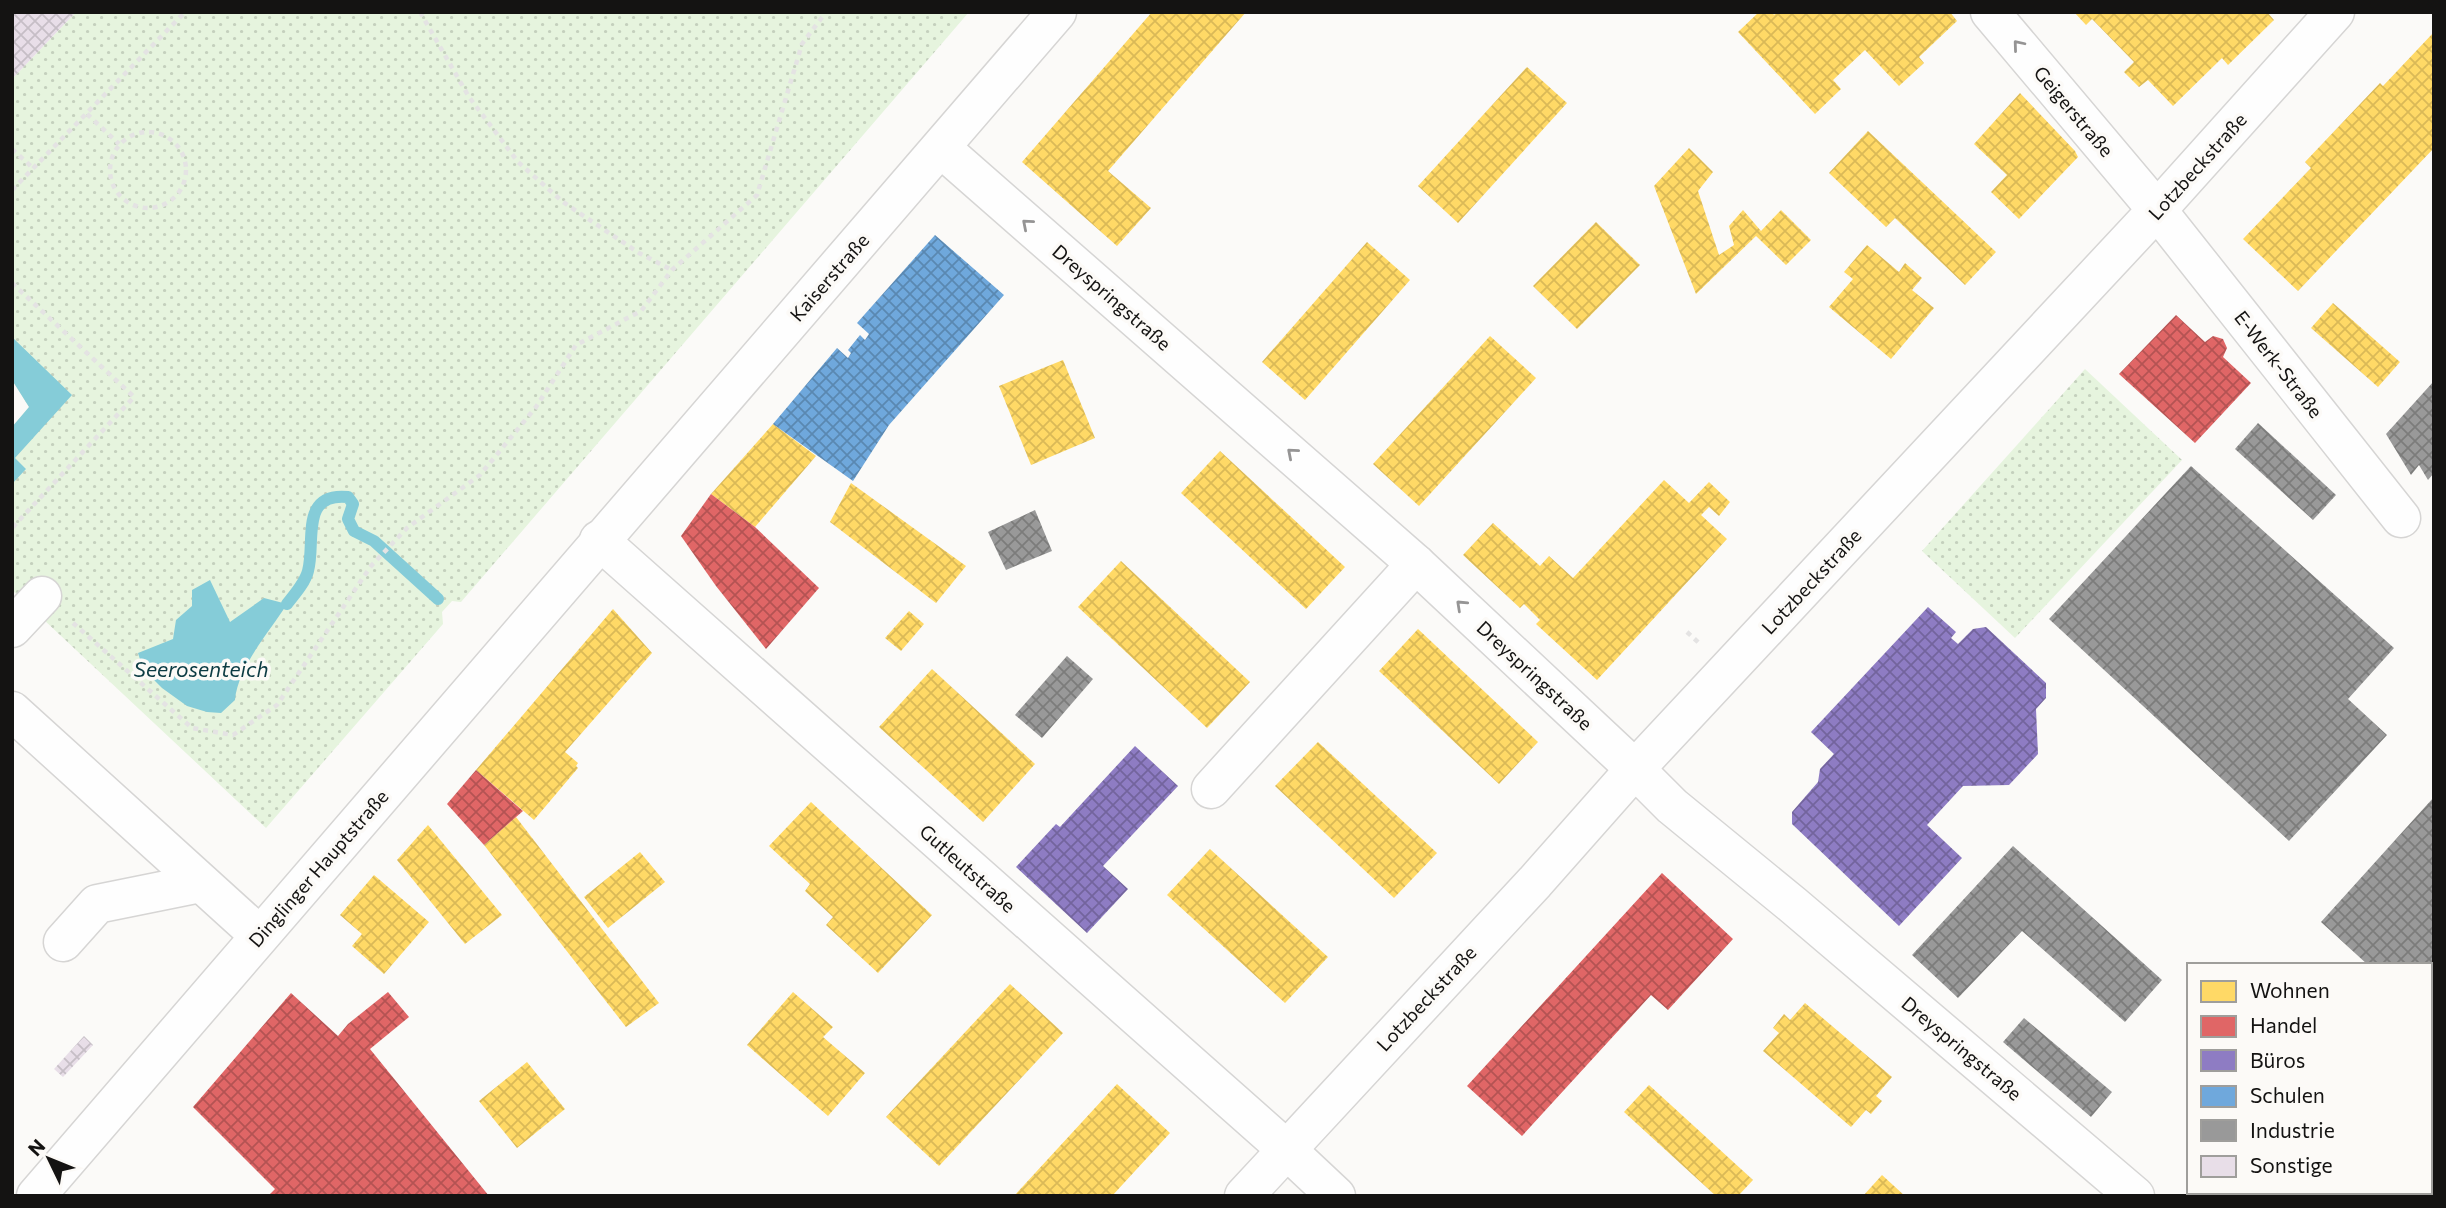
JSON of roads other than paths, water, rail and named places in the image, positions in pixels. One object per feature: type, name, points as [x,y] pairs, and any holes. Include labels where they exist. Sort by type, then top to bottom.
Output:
[{"type":"street","name":"Kaiserstraße","points":[[599,540],[1057,12]]},
{"type":"street","name":"Geigerstraße","points":[[1990,12],[2157,210]]},
{"type":"street","name":"Lotzbeckstraße","points":[[1244,1196],[1428,994],[1535,882],[1635,769],[2157,210],[2336,12]]},
{"type":"street","name":"Dreyspringstraße","points":[[941,148],[1416,564],[1672,806],[1804,914],[2135,1196]]},
{"type":"street","name":"E-Werk-Straße","points":[[2157,210],[2401,518]]},
{"type":"street","name":"Dinglinger Hauptstraße","points":[[36,1196],[599,540]]},
{"type":"street","name":"Gutleutstraße","points":[[599,540],[1336,1196]]},
{"type":"street","points":[[1211,789],[1416,564]]},
{"type":"street","points":[[12,628],[42,596]]},
{"type":"street","points":[[12,711],[259,935]]},
{"type":"street","points":[[63,942],[97,904],[201,883]]},
{"type":"water","points":[[12,337],[72,395],[15,458],[26,469],[12,484],[12,427],[29,407],[12,380]]},
{"type":"water","name":"Seerosenteich","points":[[210,580],[230,622],[264,598],[287,604],[248,662],[237,687],[235,700],[221,713],[187,706],[162,688],[143,669],[138,653],[173,639],[176,620],[192,606],[192,590]]},
{"type":"waterway","points":[[287,604],[307,575],[316,511],[322,502],[348,497],[353,504],[348,519],[354,531],[374,541],[438,599]]}]
